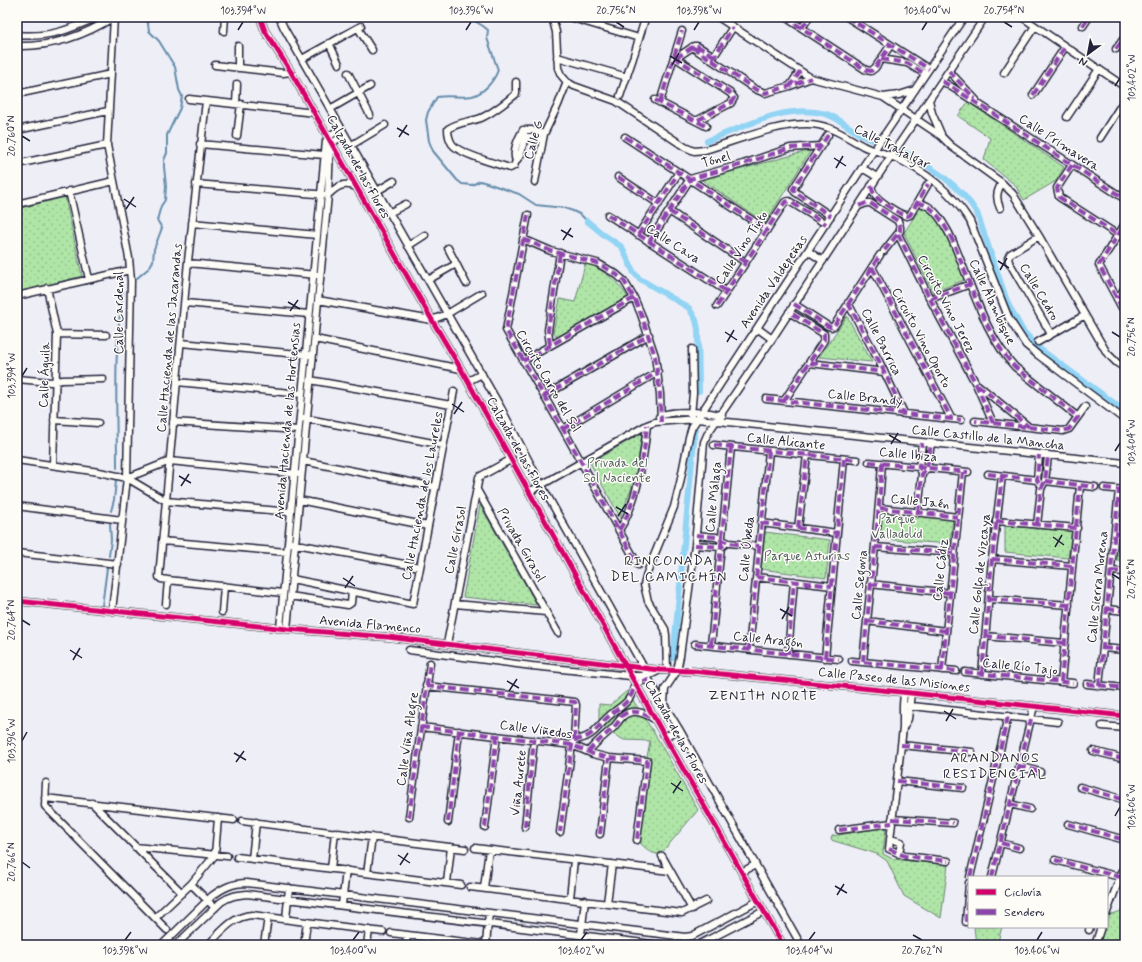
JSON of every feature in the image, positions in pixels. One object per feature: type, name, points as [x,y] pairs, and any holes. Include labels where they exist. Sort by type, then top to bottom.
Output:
[{"type":"street","points":[[17,35],[40,36],[58,33],[97,17]]},
{"type":"street","points":[[17,46],[48,45],[68,40],[93,30],[114,17]]},
{"type":"street","name":"Calle Cardenal","points":[[112,611],[127,478],[131,289],[129,258],[107,145],[114,17]]},
{"type":"street","points":[[224,31],[225,17]]},
{"type":"street","name":"Calzada de las Flores","points":[[260,17],[265,31],[291,72],[332,143],[512,459],[656,721],[783,945]]},
{"type":"street","name":"Calzada de las Flores","points":[[279,17],[340,129],[482,374],[542,486],[644,668],[648,678],[799,944]]},
{"type":"street","points":[[552,17],[556,32],[558,68],[561,75],[567,82]]},
{"type":"street","points":[[569,17],[639,38]]},
{"type":"street","points":[[718,17],[811,78],[882,97],[941,136],[951,146],[1002,183],[1013,194],[1039,236],[1107,354],[1116,363],[1125,368]]},
{"type":"street","points":[[785,17],[866,70],[871,71],[875,68],[890,46]]},
{"type":"street","points":[[802,28],[809,17]]},
{"type":"street","points":[[847,17],[927,72]]},
{"type":"street","name":"Avenida Valdepeñas","points":[[664,670],[665,629],[645,593],[645,580],[674,507],[692,427],[862,168],[964,17]]},
{"type":"street","points":[[664,704],[666,689],[677,671],[680,656],[695,544],[704,442],[708,433],[823,261],[871,186],[985,17]]},
{"type":"street","points":[[1022,17],[1125,87]]},
{"type":"street","points":[[1083,26],[1089,17]]},
{"type":"street","points":[[620,96],[645,19]]},
{"type":"street","points":[[1004,73],[1034,26]]},
{"type":"street","points":[[302,59],[359,27],[372,50]]},
{"type":"street","points":[[713,58],[733,27]]},
{"type":"street","points":[[682,31],[675,58],[658,101],[706,126]]},
{"type":"street","points":[[1116,50],[1125,37]]},
{"type":"street","points":[[329,43],[340,64]]},
{"type":"street","points":[[238,46],[238,68]]},
{"type":"street","points":[[675,58],[692,47],[713,58],[755,89],[765,93],[811,78]]},
{"type":"street","points":[[1033,95],[1066,47]]},
{"type":"street","points":[[557,58],[627,78]]},
{"type":"street","points":[[675,58],[730,93],[734,98],[731,103],[696,121]]},
{"type":"street","points":[[881,59],[908,60]]},
{"type":"street","points":[[215,65],[283,73],[291,72]]},
{"type":"street","points":[[1067,116],[1098,69]]},
{"type":"street","points":[[790,86],[800,71]]},
{"type":"street","points":[[949,71],[980,105]]},
{"type":"street","points":[[17,94],[111,74]]},
{"type":"street","points":[[348,74],[370,115]]},
{"type":"street","points":[[942,81],[980,105]]},
{"type":"street","points":[[516,82],[516,94],[509,100],[483,117],[454,125],[448,129],[448,136],[453,145],[471,155],[510,168],[514,166],[520,156],[525,137],[523,130]]},
{"type":"street","name":"Calle Trafalgar","points":[[567,82],[616,101],[685,147],[694,151],[705,150],[782,127],[809,124],[827,126],[862,146],[891,156],[926,176],[952,196],[970,221],[1009,319],[1026,345],[1125,420]]},
{"type":"street","name":"Calle G","points":[[535,182],[543,137],[567,82]]},
{"type":"street","points":[[237,84],[239,104],[237,136]]},
{"type":"street","points":[[330,110],[370,86]]},
{"type":"street","points":[[882,97],[899,95],[915,90]]},
{"type":"street","points":[[189,99],[314,113]]},
{"type":"street","points":[[1100,138],[1125,99]]},
{"type":"street","name":"Calle Hacienda de las Jacarandas","points":[[168,580],[159,578],[188,263],[206,100]]},
{"type":"street","points":[[929,100],[941,136]]},
{"type":"street","name":"Calle Primavera","points":[[980,105],[1125,199]]},
{"type":"street","points":[[17,130],[108,111]]},
{"type":"street","points":[[350,146],[385,125]]},
{"type":"street","points":[[328,137],[340,129]]},
{"type":"street","points":[[516,161],[514,156],[518,139],[523,130]]},
{"type":"street","points":[[523,130],[532,130],[543,137]]},
{"type":"street","points":[[332,143],[344,135]]},
{"type":"street","points":[[828,135],[793,188],[795,192],[831,216]]},
{"type":"street","name":"Avenida Hacienda de las Hortensias","points":[[280,628],[324,155],[328,137]]},
{"type":"street","points":[[525,137],[543,137]]},
{"type":"street","points":[[625,138],[767,230]]},
{"type":"street","name":"Avenida Hacienda de las Hortensias","points":[[287,629],[328,195],[330,148],[332,143]]},
{"type":"street","points":[[200,144],[324,155]]},
{"type":"street","points":[[17,164],[107,145]]},
{"type":"street","name":"Tónel","points":[[649,242],[690,179],[743,164],[790,148],[821,146]]},
{"type":"street","points":[[1072,165],[1057,188],[1059,197],[1118,235]]},
{"type":"street","points":[[862,168],[877,177]]},
{"type":"street","points":[[638,235],[679,172]]},
{"type":"street","points":[[618,177],[659,204]]},
{"type":"street","points":[[17,204],[114,181]]},
{"type":"street","points":[[377,191],[394,181]]},
{"type":"street","points":[[1000,208],[997,202],[997,194],[1002,183]]},
{"type":"street","points":[[196,184],[328,195],[333,189],[340,185],[347,184],[356,187]]},
{"type":"street","points":[[871,186],[874,195],[904,216],[910,215],[928,184]]},
{"type":"street","points":[[69,191],[89,279]]},
{"type":"street","name":"Calle Vino Tinto","points":[[717,306],[785,202],[789,201],[811,214]]},
{"type":"street","points":[[880,209],[884,202]]},
{"type":"street","points":[[794,304],[828,326],[834,326],[872,267],[898,234],[900,227],[898,221],[868,203],[859,206]]},
{"type":"street","name":"Calle Alambique","points":[[917,203],[926,205],[939,217],[951,235],[989,328],[1007,358],[1015,367],[1078,417]]},
{"type":"street","points":[[389,213],[406,204]]},
{"type":"street","points":[[816,207],[811,214],[826,224]]},
{"type":"street","points":[[669,211],[745,262]]},
{"type":"street","name":"Calle Cava","points":[[608,215],[726,292]]},
{"type":"street","name":"Circuito Carro del Sol","points":[[528,216],[506,330],[564,429],[638,564]]},
{"type":"street","points":[[192,223],[317,235]]},
{"type":"street","points":[[1122,308],[1099,265],[1125,224]]},
{"type":"street","name":"Circuito Vino Jerez","points":[[898,234],[976,384],[993,423]]},
{"type":"street","points":[[408,246],[425,235]]},
{"type":"street","name":"Calle Cedro","points":[[1039,236],[1010,254],[1008,258],[1051,334]]},
{"type":"street","points":[[523,239],[542,248],[597,263],[616,274],[624,281],[634,298],[649,335],[655,356],[658,372],[659,420]]},
{"type":"street","points":[[448,248],[466,283]]},
{"type":"street","points":[[808,251],[823,261]]},
{"type":"street","points":[[550,345],[548,330],[560,253]]},
{"type":"street","points":[[188,263],[320,276]]},
{"type":"street","points":[[428,280],[456,264]]},
{"type":"street","name":"Circuito Vino Oporto","points":[[872,267],[951,418]]},
{"type":"street","points":[[17,296],[130,270]]},
{"type":"street","points":[[930,298],[970,284]]},
{"type":"street","points":[[1118,298],[1125,287]]},
{"type":"street","name":"Calle Águila","points":[[47,288],[58,334],[53,465]]},
{"type":"street","points":[[318,300],[432,320],[447,314],[482,293]]},
{"type":"street","points":[[524,361],[634,298]]},
{"type":"street","points":[[185,303],[309,314]]},
{"type":"street","name":"Calle Barrica","points":[[848,304],[904,413]]},
{"type":"street","points":[[784,401],[824,340],[824,334],[789,312]]},
{"type":"street","points":[[802,320],[807,313]]},
{"type":"street","points":[[1038,342],[1085,315]]},
{"type":"street","points":[[757,328],[772,338]]},
{"type":"street","points":[[58,334],[106,335]]},
{"type":"street","points":[[544,396],[649,335]]},
{"type":"street","points":[[315,338],[461,369]]},
{"type":"street","points":[[181,343],[313,355]]},
{"type":"street","points":[[689,420],[692,412],[692,349]]},
{"type":"street","points":[[810,363],[884,372]]},
{"type":"street","points":[[564,429],[658,372]]},
{"type":"street","points":[[468,381],[482,374]]},
{"type":"street","points":[[17,379],[51,382],[103,379]]},
{"type":"street","points":[[310,380],[451,405]]},
{"type":"street","points":[[177,382],[302,394]]},
{"type":"street","name":"Circuito Vino Jerez","points":[[976,384],[1029,427]]},
{"type":"street","name":"Calle Hacienda de los Laureles","points":[[352,592],[413,604],[454,391]]},
{"type":"street","name":"Calle Brandy","points":[[766,399],[961,420]]},
{"type":"street","points":[[975,421],[1063,431],[1069,428],[1085,407]]},
{"type":"street","points":[[529,492],[542,486],[647,424],[692,412],[702,411],[720,415]]},
{"type":"street","name":"Calle Castillo de la Mancha","points":[[720,415],[730,422]]},
{"type":"street","points":[[299,418],[443,446]]},
{"type":"street","name":"Calle Castillo de la Mancha","points":[[659,420],[698,419],[1125,463]]},
{"type":"street","points":[[54,420],[98,423]]},
{"type":"street","points":[[173,422],[298,430]]},
{"type":"street","points":[[619,530],[627,515],[636,487],[641,468],[647,424]]},
{"type":"street","points":[[918,513],[922,474],[919,467],[922,443]]},
{"type":"street","points":[[922,474],[927,468],[931,444]]},
{"type":"street","name":"Calle Alicante","points":[[714,445],[856,460]]},
{"type":"street","name":"Calle Málaga","points":[[711,645],[731,447]]},
{"type":"street","name":"Calle Úbeda","points":[[749,649],[769,451]]},
{"type":"street","points":[[798,528],[807,455]]},
{"type":"street","points":[[1039,455],[1037,480],[1041,488]]},
{"type":"street","points":[[1036,525],[1041,488],[1045,481],[1048,456]]},
{"type":"street","name":"Calle Girasol","points":[[447,644],[479,477],[512,459]]},
{"type":"street","points":[[825,658],[844,459]]},
{"type":"street","points":[[17,460],[99,472],[127,478],[166,501],[291,512]]},
{"type":"street","points":[[127,478],[170,461],[302,474]]},
{"type":"street","points":[[303,461],[436,487]]},
{"type":"street","name":"Calle Ibiza","points":[[869,462],[966,472]]},
{"type":"street","name":"Calle Segovia","points":[[863,662],[870,584],[880,508],[882,463]]},
{"type":"street","name":"Calle Cádiz","points":[[942,670],[958,516],[966,472]]},
{"type":"street","points":[[988,474],[1037,480]]},
{"type":"street","name":"Calle Golfo de Vizcaya","points":[[982,674],[992,559],[1002,476]]},
{"type":"street","points":[[1045,481],[1095,487]]},
{"type":"street","points":[[1061,682],[1080,486]]},
{"type":"street","points":[[1104,488],[1122,490]]},
{"type":"street","name":"Privada Girasol","points":[[477,490],[558,634]]},
{"type":"street","name":"Calle Sierra Morena","points":[[1099,686],[1115,533],[1122,490]]},
{"type":"street","points":[[299,500],[428,526]]},
{"type":"street","points":[[17,506],[122,520]]},
{"type":"street","name":"Calle Jaén","points":[[880,508],[958,516]]},
{"type":"street","points":[[996,521],[1077,528]]},
{"type":"street","points":[[761,523],[837,533]]},
{"type":"street","points":[[1115,533],[1125,534]]},
{"type":"street","points":[[696,535],[721,539],[729,543],[759,546]]},
{"type":"street","points":[[162,541],[287,552]]},
{"type":"street","points":[[288,543],[295,543],[420,567]]},
{"type":"street","points":[[695,544],[721,547],[729,543]]},
{"type":"street","points":[[876,547],[954,553]]},
{"type":"street","points":[[17,552],[118,564]]},
{"type":"street","points":[[992,559],[1072,566]]},
{"type":"street","points":[[1111,570],[1125,572]]},
{"type":"street","points":[[756,577],[832,586]]},
{"type":"street","points":[[290,596],[350,605],[352,592],[292,579]]},
{"type":"street","points":[[166,604],[168,580],[283,593]]},
{"type":"street","points":[[788,654],[794,581]]},
{"type":"street","points":[[870,584],[950,593]]},
{"type":"street","points":[[222,612],[224,586]]},
{"type":"street","points":[[989,599],[1069,605]]},
{"type":"street","name":"Avenida Flamenco","points":[[17,600],[287,629],[388,637],[644,668]]},
{"type":"street","points":[[455,604],[546,612]]},
{"type":"street","points":[[1107,609],[1125,611]]},
{"type":"street","points":[[867,622],[946,631]]},
{"type":"street","points":[[985,636],[1064,643]]},
{"type":"street","name":"Calle Aragón","points":[[695,644],[839,659]]},
{"type":"street","points":[[1103,648],[1125,650]]},
{"type":"street","name":"Avenida Flamenco","points":[[409,650],[532,666],[648,678]]},
{"type":"street","points":[[532,655],[532,666]]},
{"type":"street","points":[[852,661],[956,672]]},
{"type":"street","name":"Calle Viña Alegre","points":[[409,817],[430,663]]},
{"type":"street","name":"Calle Paseo de las Misiones","points":[[644,668],[908,692],[1125,716]]},
{"type":"street","points":[[573,742],[589,736],[597,730],[614,712],[625,704],[632,695],[635,682],[648,678],[664,670]]},
{"type":"street","name":"Calle Río Tajo","points":[[965,672],[1073,683]]},
{"type":"street","points":[[1087,684],[1125,688]]},
{"type":"street","points":[[426,686],[572,701],[576,703],[573,742],[560,832]]},
{"type":"street","points":[[908,692],[903,705],[903,728],[889,849],[905,856],[948,861]]},
{"type":"street","points":[[903,728],[908,719],[910,706],[908,692]]},
{"type":"street","points":[[628,700],[634,712]]},
{"type":"street","points":[[903,705],[1058,722]]},
{"type":"street","points":[[992,876],[1034,706]]},
{"type":"street","points":[[588,752],[624,715],[634,712],[643,713],[656,721]]},
{"type":"street","points":[[1108,714],[1105,726],[1125,728]]},
{"type":"street","points":[[970,876],[1008,716]]},
{"type":"street","name":"Calle Viñedos","points":[[421,727],[534,740],[573,742],[588,752],[609,758],[647,761],[638,840]]},
{"type":"street","points":[[665,737],[678,730]]},
{"type":"street","points":[[448,822],[459,732]]},
{"type":"street","points":[[485,826],[497,736]]},
{"type":"street","points":[[589,736],[594,745]]},
{"type":"street","name":"Viña Aurete","points":[[525,827],[534,740]]},
{"type":"street","points":[[901,745],[972,752]]},
{"type":"street","points":[[1093,751],[1125,759]]},
{"type":"street","points":[[600,834],[609,758]]},
{"type":"street","points":[[1019,766],[1040,772]]},
{"type":"street","points":[[897,781],[963,788]]},
{"type":"street","points":[[46,783],[45,806],[167,930]]},
{"type":"street","points":[[1080,787],[1125,800]]},
{"type":"street","points":[[45,798],[234,820]]},
{"type":"street","points":[[92,803],[182,893]]},
{"type":"street","points":[[1010,804],[1030,809]]},
{"type":"street","points":[[155,918],[191,884],[215,855],[218,818]]},
{"type":"street","points":[[242,821],[465,848]]},
{"type":"street","points":[[839,830],[892,821],[953,823]]},
{"type":"street","points":[[252,859],[256,822]]},
{"type":"street","points":[[1068,824],[1125,840]]},
{"type":"street","points":[[331,868],[335,832]]},
{"type":"street","points":[[367,873],[372,837]]},
{"type":"street","points":[[890,839],[901,842],[899,854]]},
{"type":"street","points":[[1001,843],[1019,848]]},
{"type":"street","points":[[135,847],[227,856]]},
{"type":"street","points":[[447,883],[452,847]]},
{"type":"street","points":[[475,848],[670,871]]},
{"type":"street","points":[[484,888],[489,850]]},
{"type":"street","points":[[662,856],[692,909]]},
{"type":"street","points":[[237,857],[461,885]]},
{"type":"street","points":[[570,898],[574,860]]},
{"type":"street","points":[[1055,860],[1120,877]]},
{"type":"street","points":[[607,903],[612,864]]},
{"type":"street","points":[[1108,909],[1125,864]]},
{"type":"street","points":[[742,872],[755,865]]},
{"type":"street","points":[[342,905],[346,870]]},
{"type":"street","points":[[162,945],[221,889],[238,883],[685,937],[692,936],[758,901]]},
{"type":"street","points":[[191,884],[214,908]]},
{"type":"street","points":[[470,886],[682,913],[706,901]]},
{"type":"street","points":[[286,920],[289,888]]},
{"type":"street","points":[[176,945],[214,908],[228,897],[237,894],[342,905],[658,945],[659,934]]},
{"type":"street","points":[[966,922],[968,896]]},
{"type":"street","points":[[581,935],[585,900]]},
{"type":"street","points":[[698,945],[764,911]]},
{"type":"street","points":[[486,944],[489,913]]},
{"type":"street","points":[[208,945],[233,921],[244,915],[383,932]]},
{"type":"street","points":[[264,945],[268,917]]},
{"type":"street","points":[[304,945],[307,922]]},
{"type":"street","points":[[1095,945],[1102,928]]},
{"type":"street","points":[[367,945],[369,930]]},
{"type":"street","points":[[391,933],[463,943],[490,945]]},
{"type":"street","points":[[406,945],[407,935]]},
{"type":"green space","points":[[968,102],[1064,167],[1056,181],[1024,200],[1015,185],[984,160],[990,138],[958,116]]},
{"type":"green space","points":[[811,150],[765,223],[702,180]]},
{"type":"green space","points":[[65,197],[82,276],[17,293],[17,209]]},
{"type":"green space","points":[[921,206],[937,218],[949,238],[964,280],[933,292],[904,233]]},
{"type":"green space","points":[[586,261],[610,277],[620,286],[629,299],[559,339],[553,332],[560,299],[575,302]]},
{"type":"green space","points":[[847,316],[872,362],[819,357]]},
{"type":"green space","name":"Privada del Sol Naciente","points":[[642,433],[636,477],[620,517],[590,463]]},
{"type":"green space","points":[[480,505],[537,605],[463,597]]},
{"type":"green space","name":"Parque Valladolid","points":[[883,511],[953,518],[950,544],[880,539]]},
{"type":"green space","points":[[1005,526],[1072,531],[1068,558],[1005,552]]},
{"type":"green space","name":"Parque Asturias","points":[[765,532],[830,540],[826,578],[761,569]]},
{"type":"green space","points":[[1120,537],[1125,537],[1125,561],[1117,560]]},
{"type":"green space","points":[[627,691],[656,736],[698,810],[660,855],[650,852],[640,843],[651,758],[647,757],[650,741],[624,740],[613,734],[599,722],[599,704],[610,705]]},
{"type":"green space","points":[[886,827],[883,854],[893,859],[948,865],[941,918],[904,896],[887,861],[877,854],[831,840],[832,836]]},
{"type":"green space","points":[[1121,911],[1125,912],[1125,945],[1098,945],[1105,928],[1108,928],[1110,915]]},
{"type":"green space","points":[[974,928],[1002,928],[997,945],[976,944]]},
{"type":"waterway","points":[[136,279],[149,268],[153,261],[154,249],[162,228],[157,220],[161,206],[165,200],[166,186],[164,160],[167,153],[167,135],[180,108],[182,96],[179,90],[175,67],[159,41],[149,31],[147,17]]},
{"type":"waterway","points":[[468,17],[488,30],[487,38],[498,70],[488,86],[481,92],[472,96],[437,97],[428,112],[426,120],[429,141],[433,151],[462,184],[472,185],[480,181],[487,183],[519,194],[536,205],[564,208],[573,211],[581,215],[587,221]]},
{"type":"waterway","points":[[707,141],[765,118],[781,114],[811,111],[832,116],[860,135],[872,140]]},
{"type":"waterway","points":[[902,151],[944,177],[962,193],[977,213],[1008,304],[1023,331],[1041,350],[1125,411]]},
{"type":"waterway","points":[[587,221],[622,247],[634,273],[640,279],[689,308],[696,320],[698,329],[699,391]]},
{"type":"waterway","points":[[117,468],[117,358],[123,292]]},
{"type":"waterway","points":[[673,658],[695,430]]},
{"type":"waterway","points":[[111,511],[116,481]]},
{"type":"waterway","points":[[109,556],[111,540],[110,524]]},
{"type":"waterway","points":[[102,606],[107,568]]},
{"type":"marked path","points":[[785,17],[866,70],[871,71],[875,68],[890,46]]},
{"type":"marked path","points":[[802,28],[809,17]]},
{"type":"marked path","points":[[847,17],[929,69]]},
{"type":"marked path","points":[[1083,26],[1089,17]]},
{"type":"marked path","points":[[712,60],[733,27]]},
{"type":"marked path","points":[[660,102],[682,31]]},
{"type":"marked path","points":[[1116,49],[1125,37]]},
{"type":"marked path","points":[[676,58],[694,46],[697,46],[714,56]]},
{"type":"marked path","points":[[692,47],[755,89],[765,93],[790,86]]},
{"type":"marked path","points":[[1033,95],[1065,47]]},
{"type":"marked path","points":[[674,57],[730,93],[734,98],[731,103],[696,121]]},
{"type":"marked path","points":[[881,59],[907,63],[925,74]]},
{"type":"marked path","points":[[800,71],[790,86],[811,78]]},
{"type":"marked path","points":[[949,71],[975,99]]},
{"type":"marked path","points":[[942,81],[1125,199]]},
{"type":"marked path","points":[[655,100],[706,126]]},
{"type":"marked path","points":[[828,135],[793,189],[795,192],[831,216]]},
{"type":"marked path","points":[[625,137],[767,230]]},
{"type":"marked path","points":[[649,242],[690,179],[743,164],[790,148],[821,146]]},
{"type":"marked path","points":[[1072,165],[1057,188],[1059,197],[1118,235]]},
{"type":"marked path","points":[[638,235],[679,172]]},
{"type":"marked path","points":[[618,177],[659,204]]},
{"type":"marked path","points":[[871,186],[874,194],[880,200],[892,209],[907,216],[910,215],[928,184]]},
{"type":"marked path","points":[[717,306],[785,202],[789,201],[826,224]]},
{"type":"marked path","points":[[859,206],[870,203],[898,221],[900,231],[884,251]]},
{"type":"marked path","points":[[917,203],[926,205],[941,219],[955,246],[990,331],[1006,356],[1015,367],[1078,417],[1069,429],[1063,431],[975,421]]},
{"type":"marked path","points":[[669,211],[745,262]]},
{"type":"marked path","points":[[528,215],[506,330],[563,429],[638,565]]},
{"type":"marked path","points":[[608,215],[726,291]]},
{"type":"marked path","points":[[1122,308],[1099,265],[1125,224]]},
{"type":"marked path","points":[[898,234],[930,299],[976,384],[993,423]]},
{"type":"marked path","points":[[523,239],[551,251],[597,263],[616,274],[624,281],[641,314],[655,356],[660,394],[661,422]]},
{"type":"marked path","points":[[550,345],[548,330],[560,253]]},
{"type":"marked path","points":[[794,304],[828,326],[834,326],[880,255]]},
{"type":"marked path","points":[[872,267],[951,418]]},
{"type":"marked path","points":[[930,299],[970,284]]},
{"type":"marked path","points":[[1118,299],[1125,287]]},
{"type":"marked path","points":[[523,361],[634,298]]},
{"type":"marked path","points":[[848,303],[879,361],[904,413]]},
{"type":"marked path","points":[[784,401],[824,340],[824,334],[789,312]]},
{"type":"marked path","points":[[544,396],[649,335]]},
{"type":"marked path","points":[[810,363],[884,372]]},
{"type":"marked path","points":[[563,429],[658,372]]},
{"type":"marked path","points":[[978,385],[1029,427]]},
{"type":"marked path","points":[[766,399],[961,420]]},
{"type":"marked path","points":[[619,530],[631,507],[635,494],[642,465],[647,425]]},
{"type":"marked path","points":[[921,470],[919,467],[922,443]]},
{"type":"marked path","points":[[918,513],[922,474],[927,468],[931,444]]},
{"type":"marked path","points":[[714,445],[857,460]]},
{"type":"marked path","points":[[711,645],[731,447]]},
{"type":"marked path","points":[[749,649],[769,451]]},
{"type":"marked path","points":[[798,528],[807,455]]},
{"type":"marked path","points":[[1039,455],[1037,480],[1039,483]]},
{"type":"marked path","points":[[1037,525],[1041,489],[1045,481],[1048,456]]},
{"type":"marked path","points":[[825,658],[844,459]]},
{"type":"marked path","points":[[869,462],[968,472]]},
{"type":"marked path","points":[[863,662],[882,463]]},
{"type":"marked path","points":[[942,670],[963,472]]},
{"type":"marked path","points":[[988,474],[1037,480]]},
{"type":"marked path","points":[[982,674],[992,559],[1002,476]]},
{"type":"marked path","points":[[1045,481],[1095,487]]},
{"type":"marked path","points":[[1061,682],[1080,486]]},
{"type":"marked path","points":[[1104,488],[1125,490]]},
{"type":"marked path","points":[[1099,686],[1119,490]]},
{"type":"marked path","points":[[880,508],[958,517]]},
{"type":"marked path","points":[[996,521],[1077,528]]},
{"type":"marked path","points":[[761,523],[837,533]]},
{"type":"marked path","points":[[1115,533],[1125,535]]},
{"type":"marked path","points":[[696,535],[716,537],[729,543],[759,546]]},
{"type":"marked path","points":[[695,545],[721,547],[724,545]]},
{"type":"marked path","points":[[875,547],[954,553]]},
{"type":"marked path","points":[[992,559],[1072,566]]},
{"type":"marked path","points":[[1111,571],[1125,572]]},
{"type":"marked path","points":[[756,577],[832,586]]},
{"type":"marked path","points":[[788,654],[794,581]]},
{"type":"marked path","points":[[870,584],[950,593]]},
{"type":"marked path","points":[[989,599],[1069,605]]},
{"type":"marked path","points":[[1107,609],[1125,611]]},
{"type":"marked path","points":[[867,621],[946,631]]},
{"type":"marked path","points":[[985,636],[1064,643]]},
{"type":"marked path","points":[[695,644],[839,659]]},
{"type":"marked path","points":[[1103,648],[1125,650]]},
{"type":"marked path","points":[[852,661],[956,671]]},
{"type":"marked path","points":[[409,817],[430,663]]},
{"type":"marked path","points":[[965,672],[1073,683]]},
{"type":"marked path","points":[[574,740],[581,739],[592,733],[625,703],[632,694],[635,682],[649,680]]},
{"type":"marked path","points":[[1087,684],[1125,688]]},
{"type":"marked path","points":[[426,686],[575,702],[574,740],[572,745],[560,832]]},
{"type":"marked path","points":[[588,752],[625,714],[629,712],[637,712],[654,719]]},
{"type":"marked path","points":[[970,876],[1008,716]]},
{"type":"marked path","points":[[992,876],[1031,719]]},
{"type":"marked path","points":[[421,727],[572,745],[593,754],[609,758],[647,761],[637,840]]},
{"type":"marked path","points":[[448,822],[459,731]]},
{"type":"marked path","points":[[485,827],[497,736]]},
{"type":"marked path","points":[[525,827],[534,740]]},
{"type":"marked path","points":[[901,745],[972,752]]},
{"type":"marked path","points":[[1093,751],[1125,759]]},
{"type":"marked path","points":[[600,834],[609,758]]},
{"type":"marked path","points":[[1019,766],[1040,772]]},
{"type":"marked path","points":[[897,781],[963,788]]},
{"type":"marked path","points":[[1080,787],[1125,800]]},
{"type":"marked path","points":[[1010,804],[1030,809]]},
{"type":"marked path","points":[[892,819],[953,823]]},
{"type":"marked path","points":[[839,830],[892,823]]},
{"type":"marked path","points":[[1068,824],[1125,840]]},
{"type":"marked path","points":[[1001,843],[1019,848]]},
{"type":"marked path","points":[[889,849],[905,856],[948,861]]},
{"type":"marked path","points":[[1055,860],[1120,877]]},
{"type":"marked path","points":[[966,922],[968,896]]},
{"type":"cycle path","points":[[260,17],[265,31],[291,72],[461,369],[665,737],[783,945]]},
{"type":"cycle path","points":[[17,601],[287,629],[388,637],[660,670],[692,671],[1125,716]]},
{"type":"district","name":"RINCONADA DEL CAMICHÍN","points":[[669,570]]},
{"type":"district","name":"ZENITH NORTE","points":[[763,696]]},
{"type":"district","name":"ARANDANOS RESIDENCIAL","points":[[995,766]]}]
